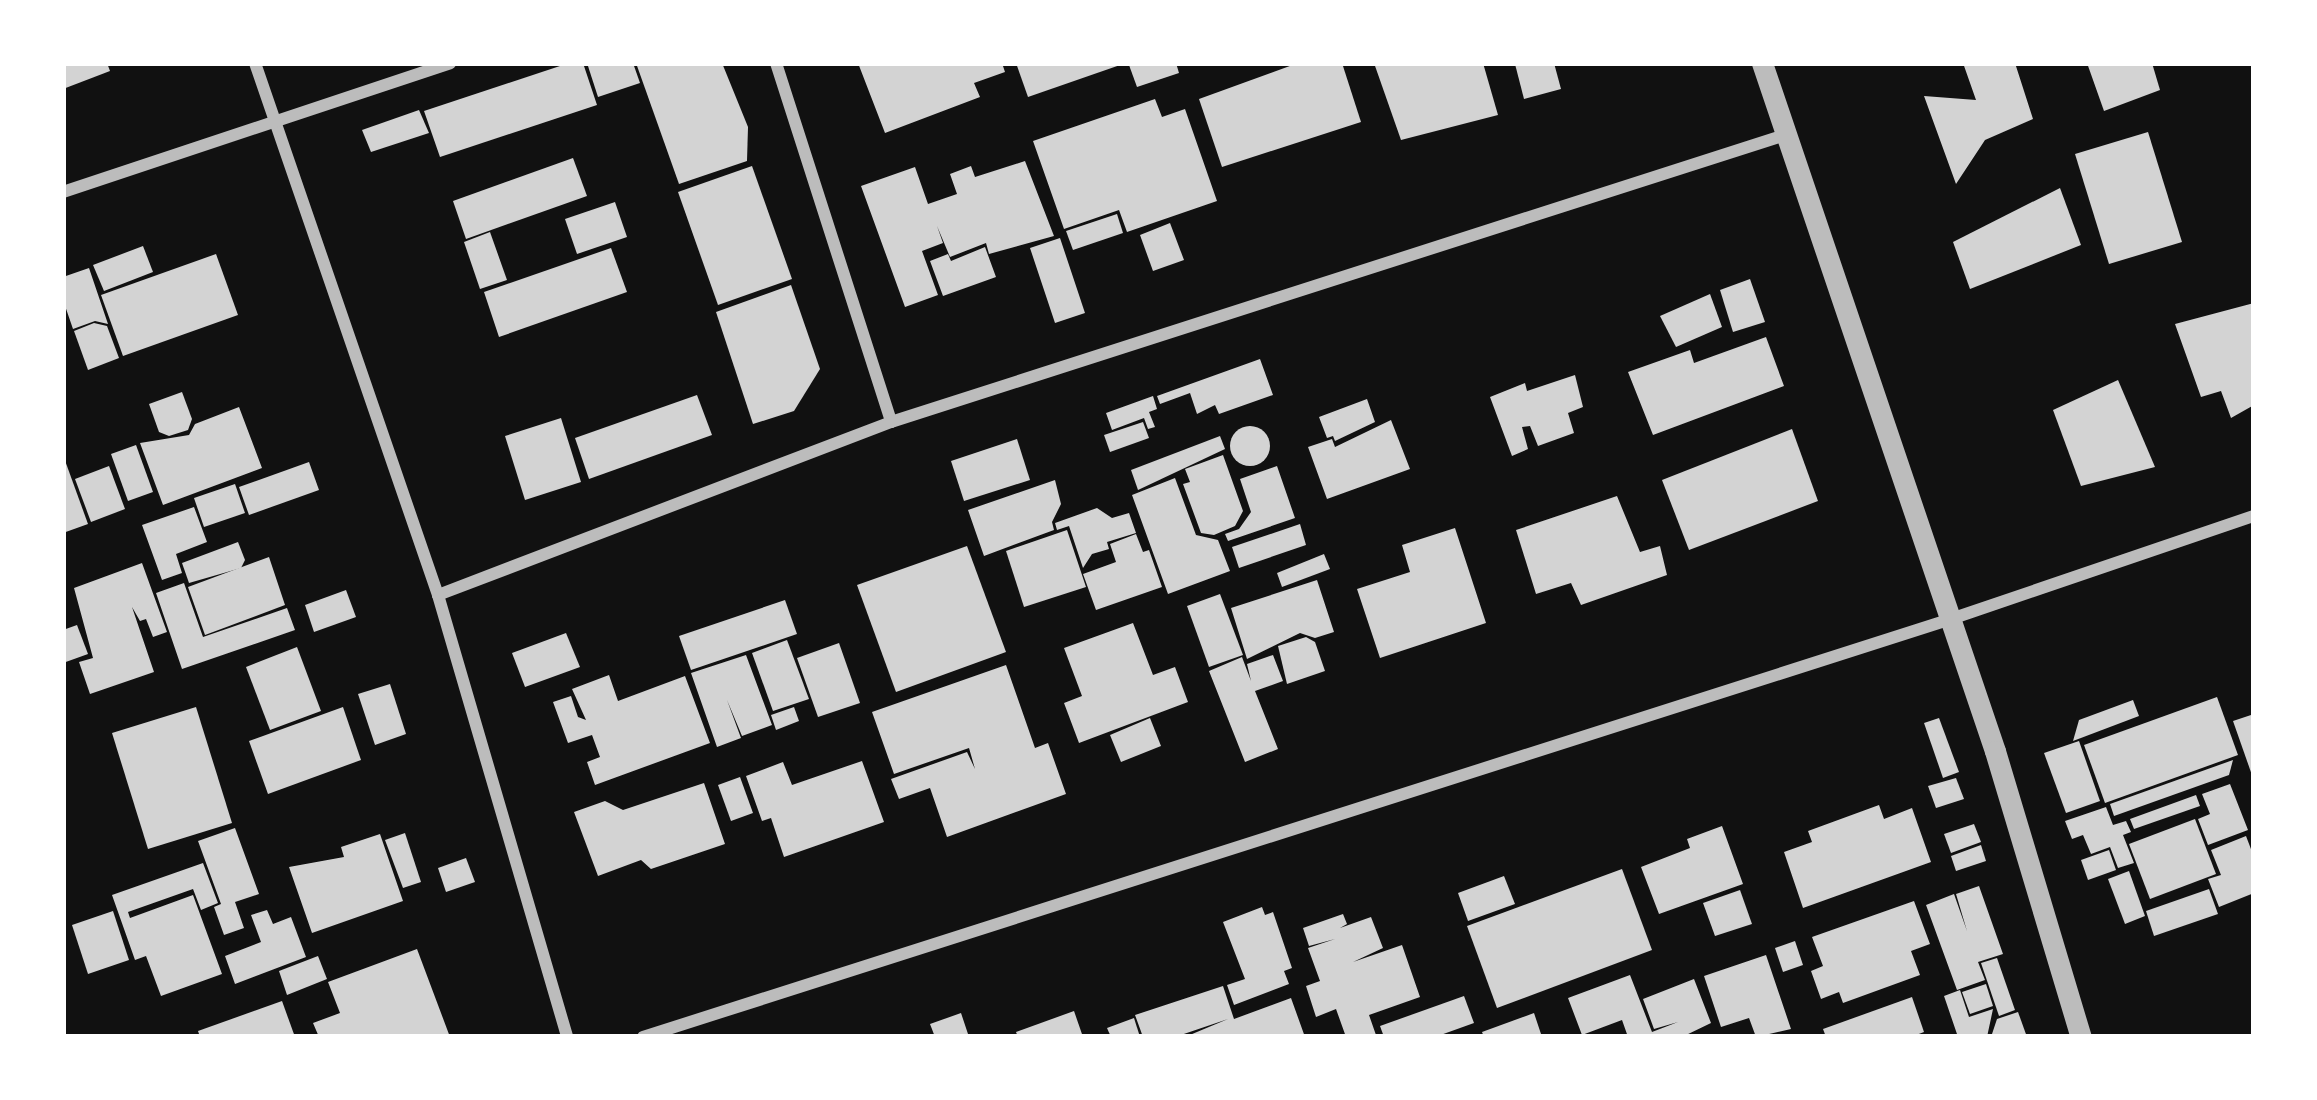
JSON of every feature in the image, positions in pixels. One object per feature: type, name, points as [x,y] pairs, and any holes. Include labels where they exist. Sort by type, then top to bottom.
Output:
[{"type":"street","points":[[256,63],[438,595],[567,1037]]},
{"type":"street","points":[[63,192],[450,63]]},
{"type":"street","points":[[776,63],[891,422]]},
{"type":"street","points":[[1762,63],[1994,751],[2081,1037]]},
{"type":"street","points":[[438,595],[891,422],[1785,135]]},
{"type":"street","points":[[643,1037],[1948,620],[2254,516]]},
{"type":"building","points":[[63,63],[107,63],[110,71],[63,89]]},
{"type":"building","points":[[569,63],[583,63],[597,105],[440,157],[424,111]]},
{"type":"building","points":[[587,63],[633,63],[640,83],[598,97]]},
{"type":"building","points":[[636,63],[722,63],[748,127],[747,161],[679,184]]},
{"type":"building","points":[[858,63],[1002,63],[1005,72],[974,83],[980,97],[885,133]]},
{"type":"building","points":[[1016,63],[1123,63],[1123,64],[1028,97]]},
{"type":"building","points":[[1176,63],[1179,73],[1137,87],[1129,65]]},
{"type":"building","points":[[1298,63],[1342,63],[1361,122],[1222,167],[1199,99]]},
{"type":"building","points":[[1374,63],[1483,63],[1498,115],[1401,140]]},
{"type":"building","points":[[1554,63],[1561,89],[1524,99],[1515,64]]},
{"type":"building","points":[[1963,63],[2015,63],[2033,119],[1985,140],[1956,184],[1924,96],[1976,100]]},
{"type":"building","points":[[2087,63],[2152,63],[2160,90],[2104,111]]},
{"type":"building","points":[[1155,99],[1162,117],[1185,109],[1217,201],[1127,232],[1119,210],[1064,229],[1033,141]]},
{"type":"building","points":[[419,110],[429,133],[371,152],[362,130]]},
{"type":"building","points":[[2148,132],[2182,242],[2109,264],[2075,154]]},
{"type":"building","points":[[573,158],[587,196],[466,239],[453,201]]},
{"type":"building","points":[[1025,161],[1054,236],[989,254],[986,243],[950,257],[937,226],[943,243],[922,251],[938,295],[905,307],[861,186],[915,167],[928,204],[957,194],[950,174],[971,166],[975,177]]},
{"type":"building","points":[[752,166],[792,279],[718,305],[678,192]]},
{"type":"building","points":[[2060,188],[2081,245],[1970,289],[1953,242]]},
{"type":"building","points":[[615,202],[627,237],[577,254],[565,219]]},
{"type":"building","points":[[1117,214],[1123,233],[1073,250],[1066,231]]},
{"type":"building","points":[[1170,223],[1184,260],[1153,271],[1140,235]]},
{"type":"building","points":[[490,232],[507,280],[480,289],[464,242]]},
{"type":"building","points":[[1060,238],[1085,313],[1055,323],[1030,248]]},
{"type":"building","points":[[143,246],[153,272],[104,291],[93,265]]},
{"type":"building","points":[[985,247],[996,277],[943,296],[930,261],[948,254],[951,261]]},
{"type":"building","points":[[611,248],[627,292],[499,337],[484,292]]},
{"type":"building","points":[[216,254],[238,315],[123,356],[101,295]]},
{"type":"building","points":[[89,268],[108,324],[95,321],[73,329],[63,300],[63,277]]},
{"type":"building","points":[[1750,279],[1765,322],[1733,332],[1720,290]]},
{"type":"building","points":[[791,285],[820,369],[794,411],[753,424],[716,312]]},
{"type":"building","points":[[1710,294],[1722,327],[1676,347],[1660,316]]},
{"type":"building","points":[[2254,303],[2254,405],[2231,418],[2221,391],[2201,397],[2175,324]]},
{"type":"building","points":[[94,323],[107,326],[119,358],[88,370],[74,331]]},
{"type":"building","points":[[1766,337],[1784,386],[1653,435],[1628,372],[1690,350],[1694,363]]},
{"type":"building","points":[[1260,359],[1273,395],[1219,414],[1215,405],[1197,414],[1190,393],[1160,404],[1157,396]]},
{"type":"building","points":[[1575,375],[1583,407],[1568,413],[1574,433],[1538,446],[1530,426],[1522,427],[1528,449],[1512,456],[1490,397],[1525,383],[1527,391]]},
{"type":"building","points":[[2118,380],[2155,467],[2081,486],[2053,410]]},
{"type":"building","points":[[182,392],[192,419],[188,430],[169,436],[159,432],[149,404]]},
{"type":"building","points":[[697,395],[712,435],[589,479],[575,438]]},
{"type":"building","points":[[1153,396],[1157,409],[1149,412],[1155,427],[1148,429],[1144,418],[1112,430],[1106,413]]},
{"type":"building","points":[[1367,399],[1375,422],[1335,441],[1333,436],[1327,438],[1319,417]]},
{"type":"building","points":[[239,407],[262,468],[163,505],[140,443],[189,435],[195,424]]},
{"type":"building","points":[[561,418],[581,482],[525,500],[505,436]]},
{"type":"building","points":[[1391,420],[1410,469],[1327,499],[1308,447],[1332,439],[1335,447]]},
{"type":"building","points":[[1143,422],[1149,438],[1110,452],[1104,435]]},
{"type":"building","points":[[1250,426],[1264,432],[1270,446],[1264,460],[1250,466],[1236,460],[1230,446],[1236,432]]},
{"type":"building","points":[[1792,429],[1818,501],[1689,550],[1662,480]]},
{"type":"building","points":[[1220,436],[1225,449],[1138,490],[1131,470]]},
{"type":"building","points":[[1017,439],[1030,480],[964,501],[951,461]]},
{"type":"building","points":[[136,445],[153,492],[128,501],[111,454]]},
{"type":"building","points":[[63,455],[88,524],[63,533]]},
{"type":"building","points":[[1223,455],[1243,511],[1235,526],[1214,535],[1201,533],[1183,484],[1190,482],[1185,469]]},
{"type":"building","points":[[309,462],[319,490],[249,515],[239,487]]},
{"type":"building","points":[[109,466],[125,509],[91,522],[75,479]]},
{"type":"building","points":[[1277,466],[1295,518],[1228,541],[1225,534],[1239,529],[1251,512],[1240,479]]},
{"type":"building","points":[[1175,478],[1196,535],[1218,540],[1230,571],[1168,594],[1132,495]]},
{"type":"building","points":[[1055,480],[1061,504],[1052,522],[1054,530],[984,556],[968,510]]},
{"type":"building","points":[[235,484],[245,513],[204,527],[194,498]]},
{"type":"building","points":[[1617,496],[1640,552],[1660,546],[1667,575],[1581,605],[1571,583],[1536,594],[1516,530]]},
{"type":"building","points":[[194,507],[207,542],[176,554],[182,573],[162,580],[142,525]]},
{"type":"building","points":[[1097,508],[1112,518],[1129,513],[1136,533],[1107,542],[1109,549],[1092,554],[1083,568],[1069,526],[1057,530],[1055,523]]},
{"type":"building","points":[[1300,524],[1306,545],[1239,568],[1232,547]]},
{"type":"building","points":[[1455,528],[1486,623],[1380,658],[1357,589],[1410,572],[1402,545]]},
{"type":"building","points":[[1067,530],[1086,587],[1024,607],[1006,551]]},
{"type":"building","points":[[1136,534],[1143,552],[1149,550],[1162,587],[1096,610],[1083,574],[1116,562],[1110,544]]},
{"type":"building","points":[[238,542],[245,560],[241,568],[189,583],[182,563]]},
{"type":"building","points":[[967,546],[1006,652],[896,692],[857,585]]},
{"type":"building","points":[[1324,554],[1330,569],[1282,587],[1277,573]]},
{"type":"building","points":[[269,557],[285,605],[205,635],[188,587]]},
{"type":"building","points":[[142,563],[167,632],[153,637],[146,619],[140,621],[132,607],[154,672],[90,694],[79,662],[93,658],[74,588]]},
{"type":"building","points":[[1317,580],[1334,632],[1315,638],[1300,633],[1247,659],[1231,608]]},
{"type":"building","points":[[184,583],[203,637],[287,608],[295,630],[182,669],[156,593]]},
{"type":"building","points":[[346,590],[356,617],[314,632],[305,605]]},
{"type":"building","points":[[1220,594],[1243,655],[1209,667],[1187,606]]},
{"type":"building","points":[[785,600],[797,634],[691,670],[679,636]]},
{"type":"building","points":[[1133,623],[1153,675],[1175,667],[1188,702],[1079,743],[1064,703],[1082,696],[1064,648]]},
{"type":"building","points":[[77,625],[88,654],[63,663],[63,630]]},
{"type":"building","points":[[566,633],[580,667],[525,687],[512,653]]},
{"type":"building","points":[[1306,637],[1315,642],[1325,671],[1287,684],[1278,646]]},
{"type":"building","points":[[787,640],[809,699],[773,711],[752,653]]},
{"type":"building","points":[[839,643],[860,703],[818,717],[797,658]]},
{"type":"building","points":[[297,647],[321,711],[270,730],[246,667]]},
{"type":"building","points":[[746,655],[772,725],[742,736],[727,700],[741,738],[717,747],[691,673]]},
{"type":"building","points":[[1273,655],[1283,681],[1255,691],[1278,749],[1245,762],[1209,671],[1242,657],[1251,681],[1247,664]]},
{"type":"building","points":[[1006,665],[1035,748],[1048,743],[1066,794],[947,837],[930,788],[899,799],[891,779],[967,752],[975,769],[969,748],[894,774],[872,712]]},
{"type":"building","points":[[609,675],[618,701],[685,676],[710,743],[595,785],[587,762],[600,757],[592,735],[568,743],[553,702],[571,696],[578,717],[586,720],[572,689]]},
{"type":"building","points":[[390,684],[406,734],[375,745],[358,694]]},
{"type":"building","points":[[2217,697],[2238,755],[2105,803],[2084,745]]},
{"type":"building","points":[[2133,700],[2139,716],[2073,741],[2079,720]]},
{"type":"building","points":[[196,707],[232,823],[148,849],[112,733]]},
{"type":"building","points":[[343,707],[361,760],[268,794],[249,741]]},
{"type":"building","points":[[794,707],[799,721],[776,730],[771,715]]},
{"type":"building","points":[[2254,714],[2254,778],[2253,778],[2233,721]]},
{"type":"building","points":[[1150,718],[1161,746],[1121,762],[1110,735]]},
{"type":"building","points":[[1939,718],[1959,772],[1943,778],[1924,723]]},
{"type":"building","points":[[2079,741],[2100,801],[2066,813],[2044,753]]},
{"type":"building","points":[[2233,760],[2229,775],[2114,816],[2110,804]]},
{"type":"building","points":[[862,761],[884,822],[784,857],[771,818],[762,821],[746,776],[783,762],[792,785]]},
{"type":"building","points":[[740,777],[753,813],[731,821],[718,785]]},
{"type":"building","points":[[1956,778],[1964,799],[1936,808],[1928,786]]},
{"type":"building","points":[[704,783],[725,844],[651,869],[641,860],[598,876],[574,812],[605,801],[623,810]]},
{"type":"building","points":[[2230,784],[2248,830],[2208,845],[2198,819],[2210,814],[2202,794]]},
{"type":"building","points":[[2196,795],[2200,806],[2134,829],[2130,819]]},
{"type":"building","points":[[1879,805],[1884,819],[1912,808],[1931,862],[1803,908],[1784,852],[1812,842],[1808,831]]},
{"type":"building","points":[[2106,807],[2113,825],[2126,821],[2131,832],[2123,835],[2134,863],[2118,868],[2110,847],[2091,854],[2083,835],[2072,839],[2065,821]]},
{"type":"building","points":[[2195,819],[2216,874],[2150,899],[2129,844]]},
{"type":"building","points":[[1974,824],[1981,842],[1951,853],[1944,834]]},
{"type":"building","points":[[1722,826],[1743,884],[1659,914],[1641,867],[1690,848],[1687,839]]},
{"type":"building","points":[[235,828],[259,894],[235,902],[244,928],[224,935],[214,907],[221,904],[198,841]]},
{"type":"building","points":[[405,833],[421,882],[403,888],[385,840]]},
{"type":"building","points":[[380,834],[403,901],[312,933],[289,867],[344,857],[341,847]]},
{"type":"building","points":[[2246,836],[2254,857],[2254,893],[2219,907],[2208,879],[2221,875],[2211,850]]},
{"type":"building","points":[[1981,845],[1986,861],[1956,871],[1951,856]]},
{"type":"building","points":[[2109,850],[2116,870],[2088,880],[2081,860]]},
{"type":"building","points":[[466,858],[475,882],[446,892],[438,868]]},
{"type":"building","points":[[203,863],[218,903],[201,910],[193,889],[128,912],[130,918],[193,895],[222,974],[161,996],[146,956],[135,960],[112,895]]},
{"type":"building","points":[[1622,869],[1652,950],[1497,1008],[1467,926]]},
{"type":"building","points":[[2129,871],[2145,916],[2125,924],[2108,879]]},
{"type":"building","points":[[1504,876],[1515,904],[1468,921],[1458,893]]},
{"type":"building","points":[[1979,886],[2003,954],[1978,962],[1985,980],[1957,990],[1926,905],[1954,894],[1967,931],[1956,894]]},
{"type":"building","points":[[2209,889],[2218,914],[2154,936],[2146,911]]},
{"type":"building","points":[[1740,890],[1752,924],[1715,936],[1703,903]]},
{"type":"building","points":[[1914,901],[1930,944],[1911,951],[1920,975],[1843,1003],[1839,992],[1821,999],[1811,971],[1823,966],[1812,937]]},
{"type":"building","points":[[1262,907],[1265,915],[1273,912],[1292,968],[1284,971],[1289,984],[1234,1005],[1227,985],[1245,979],[1223,922]]},
{"type":"building","points":[[267,910],[273,924],[291,917],[306,957],[235,984],[225,956],[261,942],[251,915]]},
{"type":"building","points":[[113,911],[129,960],[88,974],[72,925]]},
{"type":"building","points":[[1343,914],[1347,924],[1340,928],[1371,917],[1383,948],[1353,962],[1402,945],[1420,997],[1369,1015],[1376,1035],[1370,1037],[1346,1037],[1336,1009],[1316,1017],[1306,986],[1320,981],[1308,948],[1335,939],[1309,946],[1303,928]]},
{"type":"building","points":[[1795,941],[1803,965],[1783,972],[1775,948]]},
{"type":"building","points":[[417,949],[450,1037],[319,1037],[313,1023],[340,1013],[328,982]]},
{"type":"building","points":[[1766,955],[1791,1029],[1756,1037],[1749,1018],[1721,1027],[1704,976]]},
{"type":"building","points":[[318,956],[327,979],[287,995],[279,971]]},
{"type":"building","points":[[1997,958],[2015,1010],[1999,1016],[1981,963]]},
{"type":"building","points":[[1630,975],[1652,1032],[1678,1022],[1654,1029],[1643,999],[1694,979],[1711,1023],[1682,1037],[1628,1037],[1622,1020],[1582,1035],[1568,998]]},
{"type":"building","points":[[1986,984],[1993,1006],[1970,1014],[1962,992]]},
{"type":"building","points":[[1223,986],[1234,1019],[1291,998],[1305,1037],[1185,1037],[1228,1019],[1175,1037],[1143,1037],[1135,1015]]},
{"type":"building","points":[[1960,990],[1969,1017],[1993,1009],[1987,1037],[1958,1037],[1944,996]]},
{"type":"building","points":[[1464,996],[1474,1023],[1435,1037],[1384,1037],[1380,1026]]},
{"type":"building","points":[[1912,997],[1924,1032],[1911,1037],[1826,1037],[1823,1029]]},
{"type":"building","points":[[282,1001],[295,1037],[200,1037],[198,1031]]},
{"type":"building","points":[[1074,1011],[1083,1037],[1018,1037],[1016,1032]]},
{"type":"building","points":[[2018,1012],[2027,1037],[1991,1037],[1997,1019]]},
{"type":"building","points":[[961,1013],[969,1037],[935,1037],[930,1024]]},
{"type":"building","points":[[1534,1013],[1542,1037],[1484,1037],[1482,1032]]},
{"type":"building","points":[[1134,1018],[1140,1037],[1111,1037],[1107,1028]]}]
